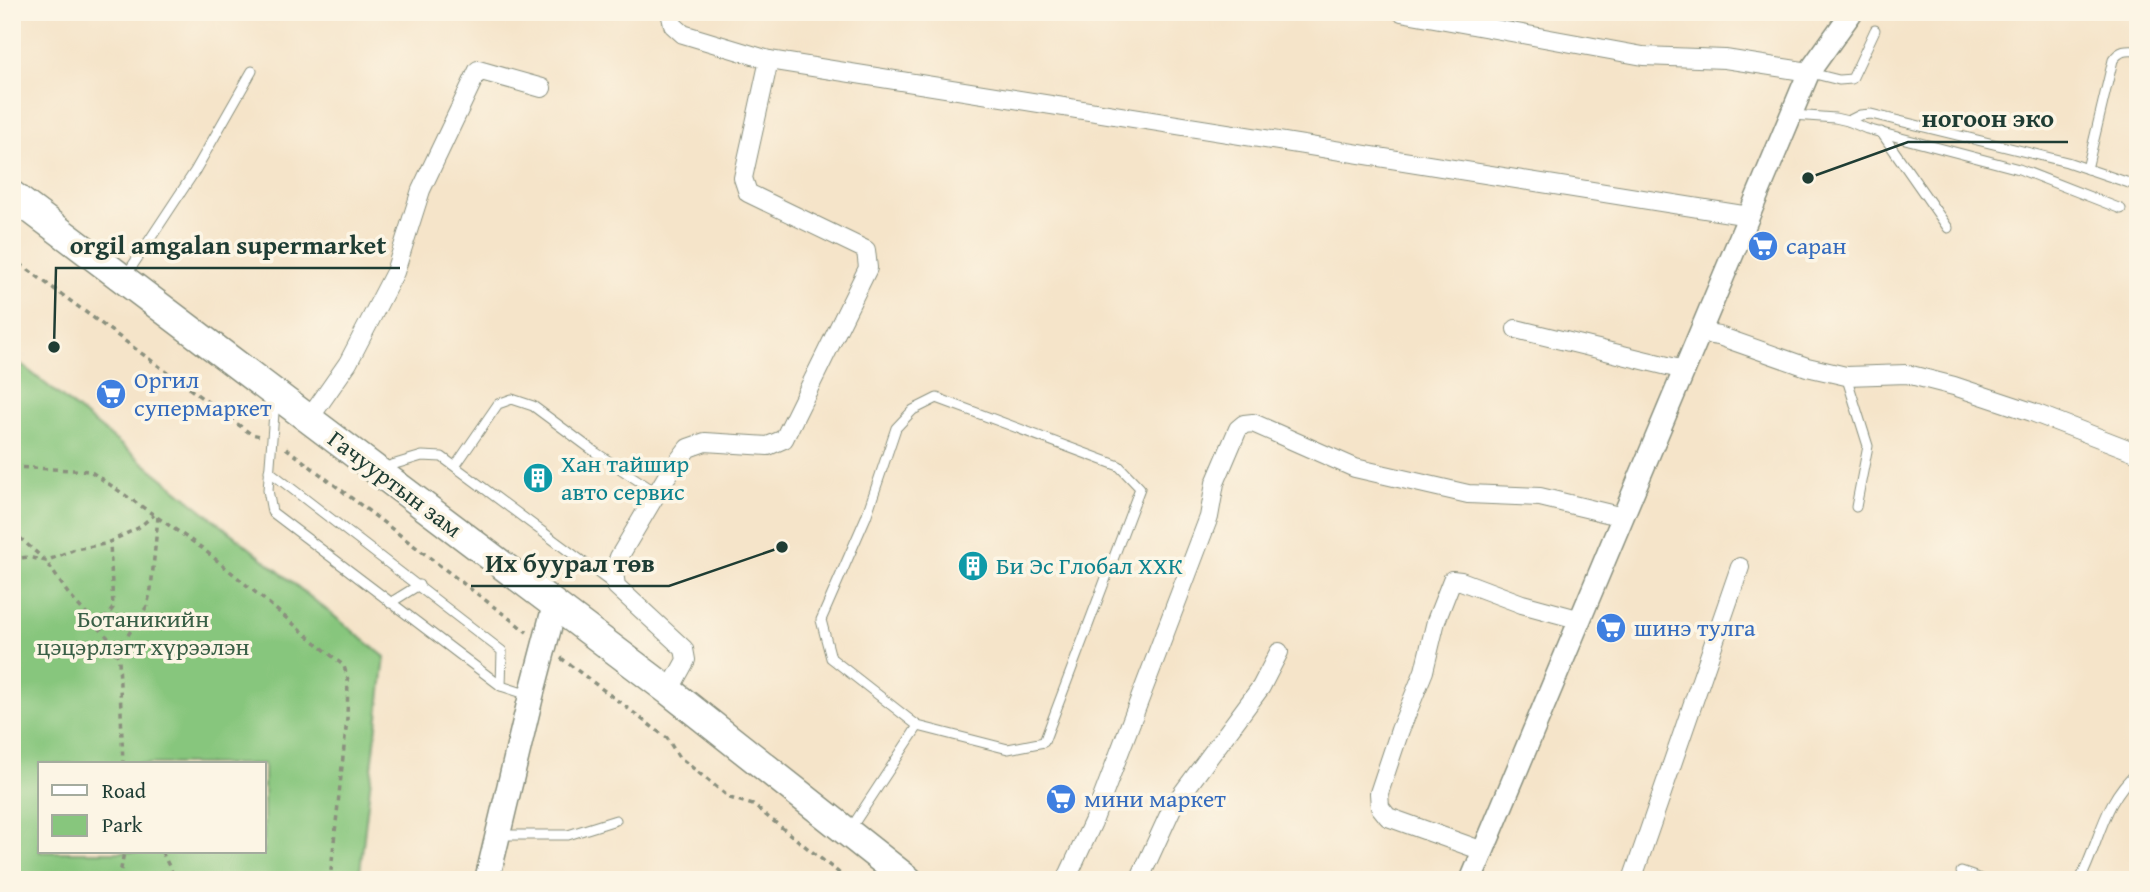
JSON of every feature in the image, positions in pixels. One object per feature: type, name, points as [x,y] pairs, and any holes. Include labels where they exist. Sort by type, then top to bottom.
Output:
[{"type":"highway","name":"Гачууртын зам","points":[[12,195],[669,691],[908,880]]},
{"type":"main road","points":[[487,880],[555,605]]},
{"type":"street","points":[[670,12],[673,25],[683,34],[769,60],[1749,216]]},
{"type":"street","points":[[1401,12],[1643,56],[1725,60],[1809,72]]},
{"type":"street","points":[[1471,880],[1809,72],[1852,12]]},
{"type":"street","points":[[669,691],[686,660],[684,649],[615,586],[614,572],[619,557],[657,493],[688,448],[705,442],[768,446],[784,439],[868,268],[866,250],[748,193],[743,178],[769,60]]},
{"type":"street","points":[[309,419],[348,363],[395,272],[421,190],[478,70],[542,88]]},
{"type":"street","points":[[1516,329],[1684,370]]},
{"type":"street","points":[[1699,333],[1719,336],[1807,367],[1846,376],[1907,374],[1954,386],[2032,412],[2138,453]]},
{"type":"street","points":[[1066,880],[1093,822],[1209,517],[1216,483],[1238,429],[1244,424],[1253,423],[1355,468],[1468,494],[1540,497],[1623,517]]},
{"type":"street","points":[[1632,880],[1740,567]]},
{"type":"street","points":[[1483,851],[1388,817],[1380,807],[1379,793],[1424,671],[1436,621],[1452,580],[1522,604],[1581,620]]},
{"type":"street","points":[[1139,880],[1173,806],[1261,687],[1279,652]]},
{"type":"lane","points":[[1809,72],[1839,80],[1852,79],[1875,30]]},
{"type":"lane","points":[[2087,169],[2113,60],[2118,52],[2138,51]]},
{"type":"lane","points":[[124,278],[195,171],[252,71]]},
{"type":"lane","points":[[1848,121],[1860,115],[1871,114],[2067,162],[2138,186]]},
{"type":"lane","points":[[1791,115],[1848,121],[1867,129],[2019,169],[2120,209]]},
{"type":"lane","points":[[1881,132],[1948,228]]},
{"type":"lane","points":[[1846,376],[1868,446],[1856,507]]},
{"type":"lane","points":[[276,394],[268,490],[272,512],[501,686],[531,696]]},
{"type":"lane","points":[[937,398],[1119,467],[1140,488],[1044,742],[1009,749],[918,726],[831,658],[821,620],[866,517],[896,428],[913,410],[937,398]]},
{"type":"lane","points":[[456,465],[498,404],[512,399],[533,406],[657,493]]},
{"type":"lane","points":[[376,470],[422,456],[442,457],[615,586]]},
{"type":"lane","points":[[269,471],[502,651],[501,686]]},
{"type":"lane","points":[[390,603],[419,585]]},
{"type":"lane","points":[[848,833],[918,726]]},
{"type":"lane","points":[[2080,880],[2109,806],[2138,771]]},
{"type":"lane","points":[[498,835],[568,835],[616,820]]},
{"type":"lane","points":[[1961,872],[1984,880]]},
{"type":"path","points":[[12,237],[16,239],[19,263],[251,434],[271,437]]},
{"type":"path","points":[[12,467],[90,471],[202,548],[344,666],[348,680],[347,719],[330,880]]},
{"type":"path","points":[[12,559],[28,557],[46,561],[75,548],[110,542],[156,516]]},
{"type":"path","points":[[116,653],[148,606],[156,516]]},
{"type":"path","points":[[12,531],[46,561],[69,595],[111,640],[118,659],[123,762]]},
{"type":"path","points":[[94,623],[106,617],[113,608],[110,542]]},
{"type":"path","points":[[119,880],[124,854]]},
{"type":"path","points":[[163,854],[176,880]]},
{"type":"green space","name":"Ботаникийн цэцэрлэгт хүрээлэн","points":[[12,357],[385,657],[359,880],[12,880]]},
{"type":"place","name":"ногоон эко","points":[[1808,178]]},
{"type":"place","name":"саран","points":[[1763,246]]},
{"type":"place","name":"orgil amgalan supermarket","points":[[54,347]]},
{"type":"place","name":"Оргил супермаркет","points":[[111,394]]},
{"type":"place","name":"Хан тайшир авто сервис","points":[[538,478]]},
{"type":"place","name":"Их буурал төв","points":[[782,547]]},
{"type":"place","name":"Би Эс Глобал ХХК","points":[[973,566]]},
{"type":"place","name":"шинэ тулга","points":[[1611,628]]},
{"type":"place","name":"мини маркет","points":[[1061,799]]}]
